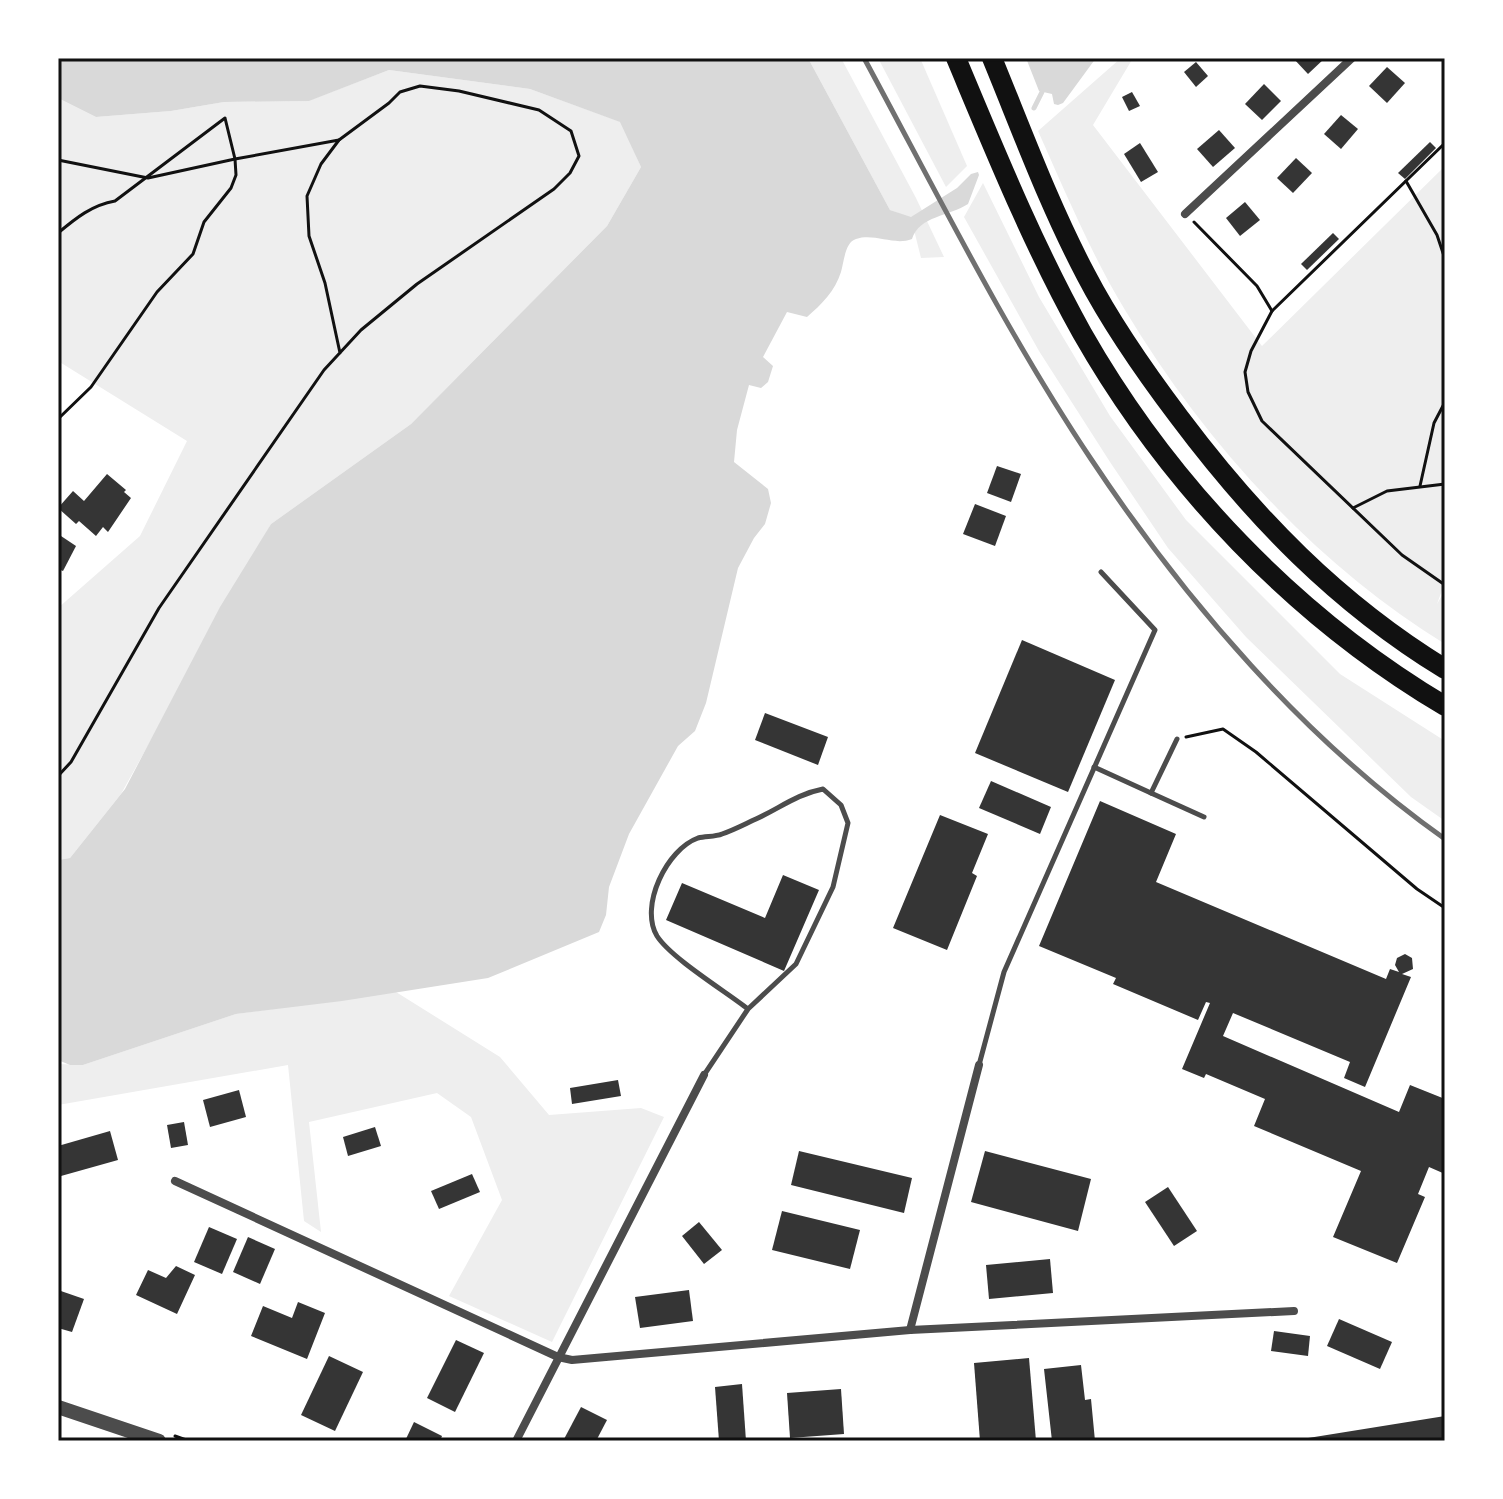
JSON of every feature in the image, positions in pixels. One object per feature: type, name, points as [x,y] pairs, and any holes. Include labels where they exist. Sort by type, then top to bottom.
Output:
[{"type":"highway","points":[[956,58],[998,159],[1083,333],[1185,481],[1284,586],[1353,644],[1408,684],[1445,706]]},
{"type":"highway","points":[[992,58],[1051,201],[1087,276],[1141,367],[1207,454],[1274,533],[1382,627],[1445,669]]},
{"type":"street","points":[[1185,214],[1352,58]]},
{"type":"street","points":[[910,1330],[979,1065]]},
{"type":"street","points":[[516,1441],[704,1075]]},
{"type":"street","points":[[175,1181],[558,1357],[572,1360],[910,1330],[1294,1311]]},
{"type":"street","points":[[58,1407],[159,1441]]},
{"type":"lane","points":[[979,1065],[1004,972],[1155,630],[1101,572]]},
{"type":"lane","points":[[1151,793],[1177,739]]},
{"type":"lane","points":[[1094,767],[1204,817]]},
{"type":"lane","points":[[704,1075],[748,1009],[796,964],[833,887],[848,823],[841,805],[823,789],[802,793],[720,835],[696,839],[678,854],[659,877],[650,910],[657,935],[677,956],[748,1009]]},
{"type":"path","points":[[58,776],[71,762],[159,608],[324,370],[340,353],[361,330],[417,284],[554,189],[570,173],[579,156],[571,131],[539,110],[459,91],[420,86],[400,92],[339,140],[321,164],[307,196],[309,236],[325,283],[340,353]]},
{"type":"path","points":[[58,233],[76,217],[100,204],[115,201],[225,118],[235,159],[236,175],[231,188],[204,222],[193,254],[157,292],[91,387],[58,419]]},
{"type":"path","points":[[58,160],[148,178],[339,140]]},
{"type":"path","points":[[1445,143],[1272,311],[1251,351],[1245,372],[1248,392],[1262,421],[1402,555],[1445,585]]},
{"type":"path","points":[[1406,181],[1437,235],[1445,259]]},
{"type":"path","points":[[1185,214],[1257,286],[1272,311]]},
{"type":"path","points":[[1420,486],[1434,423],[1445,402]]},
{"type":"path","points":[[1353,508],[1387,491],[1445,484]]},
{"type":"path","points":[[1177,739],[1223,729],[1256,752],[1417,889],[1445,908]]},
{"type":"shaded area","points":[[58,58],[808,58],[890,210],[911,217],[978,172],[968,204],[928,221],[912,239],[898,241],[870,237],[852,241],[838,279],[823,302],[807,317],[787,312],[763,357],[773,366],[768,382],[761,388],[749,385],[737,430],[734,462],[768,489],[771,503],[765,524],[738,568],[706,703],[695,731],[678,746],[629,834],[609,887],[606,915],[599,932],[488,978],[236,1014],[83,1065],[70,1065],[58,1060],[58,860],[70,858],[125,789],[220,607],[271,524],[411,424],[607,226],[641,167],[620,122],[530,89],[389,70],[309,101],[224,102],[171,111],[96,117],[58,98]]},
{"type":"shaded area","points":[[808,58],[841,58],[944,257],[921,258],[911,218],[890,210]]},
{"type":"shaded area","points":[[878,58],[920,58],[967,166],[946,187]]},
{"type":"shaded area","points":[[1026,58],[1096,58],[1063,103],[1058,105],[1054,104],[1052,94],[1039,91]]},
{"type":"shaded area","points":[[1121,58],[1133,58],[1093,125],[1262,346],[1445,166],[1445,582],[1437,604],[1445,590],[1445,644],[1351,576],[1307,538],[1266,496],[1190,406],[1156,359],[1113,289],[1038,131]]},
{"type":"shaded area","points":[[389,70],[530,89],[621,122],[641,167],[607,226],[411,424],[271,524],[121,794],[70,858],[58,860],[58,608],[140,536],[187,441],[58,361],[58,98],[96,117],[171,111],[224,102],[308,101]]},
{"type":"shaded area","points":[[983,183],[1039,297],[1110,416],[1186,520],[1340,674],[1445,741],[1445,821],[1411,797],[1246,637],[1168,548],[1039,351],[964,217]]},
{"type":"shaded area","points":[[396,992],[500,1057],[549,1115],[641,1108],[664,1117],[552,1342],[449,1296],[502,1200],[471,1117],[437,1093],[309,1122],[321,1232],[304,1221],[288,1065],[58,1105],[58,1064],[83,1065],[236,1014]]},
{"type":"building","points":[[1293,58],[1325,58],[1308,74]]},
{"type":"building","points":[[1196,62],[1208,76],[1196,87],[1184,72]]},
{"type":"building","points":[[1387,67],[1405,83],[1387,103],[1369,86]]},
{"type":"building","points":[[1264,84],[1281,101],[1262,120],[1245,104]]},
{"type":"building","points":[[1132,92],[1140,106],[1129,111],[1122,97]]},
{"type":"building","points":[[1341,115],[1358,129],[1341,149],[1324,134]]},
{"type":"building","points":[[1219,130],[1235,148],[1213,167],[1197,149]]},
{"type":"building","points":[[1430,142],[1436,148],[1405,179],[1398,173]]},
{"type":"building","points":[[1140,143],[1158,172],[1141,182],[1124,154]]},
{"type":"building","points":[[1296,158],[1312,173],[1293,193],[1277,178]]},
{"type":"building","points":[[1245,202],[1260,220],[1240,236],[1226,218]]},
{"type":"building","points":[[1333,233],[1339,239],[1307,270],[1301,264]]},
{"type":"building","points":[[997,466],[1021,474],[1011,502],[987,493]]},
{"type":"building","points":[[107,474],[131,498],[108,532],[103,527],[96,536],[58,508],[73,491],[84,501]]},
{"type":"building","points":[[975,504],[1006,516],[995,546],[963,534]]},
{"type":"building","points":[[58,534],[76,546],[63,571],[58,569]]},
{"type":"building","points":[[1022,640],[1115,680],[1068,792],[975,753]]},
{"type":"building","points":[[765,713],[828,737],[818,765],[755,740]]},
{"type":"building","points":[[991,781],[1051,807],[1040,834],[979,808]]},
{"type":"building","points":[[1100,801],[1176,834],[1156,882],[1386,979],[1390,969],[1399,972],[1395,965],[1397,958],[1405,954],[1412,958],[1413,969],[1402,974],[1411,977],[1365,1087],[1344,1078],[1350,1062],[1233,1013],[1223,1036],[1399,1112],[1410,1085],[1445,1099],[1445,1174],[1429,1167],[1418,1194],[1425,1197],[1397,1263],[1333,1237],[1361,1171],[1254,1126],[1265,1099],[1206,1074],[1204,1078],[1182,1069],[1210,1003],[1206,1002],[1198,1020],[1113,984],[1116,978],[1039,946]]},
{"type":"building","points":[[940,815],[988,834],[972,873],[977,876],[947,950],[893,928]]},
{"type":"building","points":[[783,875],[819,890],[784,971],[666,920],[682,883],[765,918]]},
{"type":"building","points":[[618,1080],[621,1096],[572,1104],[570,1088]]},
{"type":"building","points":[[239,1090],[246,1117],[210,1127],[203,1100]]},
{"type":"building","points":[[184,1122],[188,1145],[171,1148],[167,1125]]},
{"type":"building","points":[[375,1127],[381,1146],[348,1156],[343,1137]]},
{"type":"building","points":[[110,1131],[118,1160],[61,1176],[58,1146]]},
{"type":"building","points":[[799,1151],[912,1178],[904,1213],[791,1185]]},
{"type":"building","points":[[985,1151],[1091,1179],[1078,1231],[971,1202]]},
{"type":"building","points":[[472,1174],[480,1192],[439,1209],[431,1191]]},
{"type":"building","points":[[1168,1187],[1197,1231],[1174,1246],[1145,1202]]},
{"type":"building","points":[[782,1211],[860,1230],[850,1269],[772,1250]]},
{"type":"building","points":[[699,1222],[722,1250],[704,1264],[682,1236]]},
{"type":"building","points":[[209,1227],[237,1239],[222,1274],[194,1262]]},
{"type":"building","points":[[248,1237],[275,1249],[260,1284],[233,1272]]},
{"type":"building","points":[[1050,1259],[1053,1293],[989,1299],[986,1265]]},
{"type":"building","points":[[176,1266],[195,1275],[177,1314],[136,1295],[148,1270],[166,1278]]},
{"type":"building","points":[[58,1290],[84,1299],[72,1332],[58,1328]]},
{"type":"building","points":[[689,1290],[693,1321],[640,1328],[635,1297]]},
{"type":"building","points":[[298,1302],[325,1313],[307,1359],[251,1336],[263,1306],[292,1318]]},
{"type":"building","points":[[1339,1319],[1392,1342],[1380,1369],[1327,1346]]},
{"type":"building","points":[[1274,1331],[1310,1336],[1308,1356],[1271,1351]]},
{"type":"building","points":[[456,1340],[484,1353],[455,1412],[427,1398]]},
{"type":"building","points":[[329,1356],[363,1372],[335,1431],[301,1415]]},
{"type":"building","points":[[1029,1358],[1036,1441],[980,1441],[974,1363]]},
{"type":"building","points":[[1081,1365],[1085,1400],[1091,1399],[1095,1441],[1052,1441],[1044,1369]]},
{"type":"building","points":[[742,1384],[746,1441],[719,1441],[715,1387]]},
{"type":"building","points":[[841,1389],[844,1434],[790,1438],[787,1393]]},
{"type":"building","points":[[581,1407],[607,1420],[596,1441],[563,1441]]},
{"type":"building","points":[[1445,1416],[1445,1441],[1302,1441],[1302,1439]]},
{"type":"building","points":[[414,1422],[442,1436],[440,1441],[405,1441]]},
{"type":"waterway","points":[[1034,108],[1042,92]]},
{"type":"railway","points":[[864,58],[1030,362],[1091,459],[1167,565],[1251,666],[1297,713],[1393,800],[1445,839]]}]
